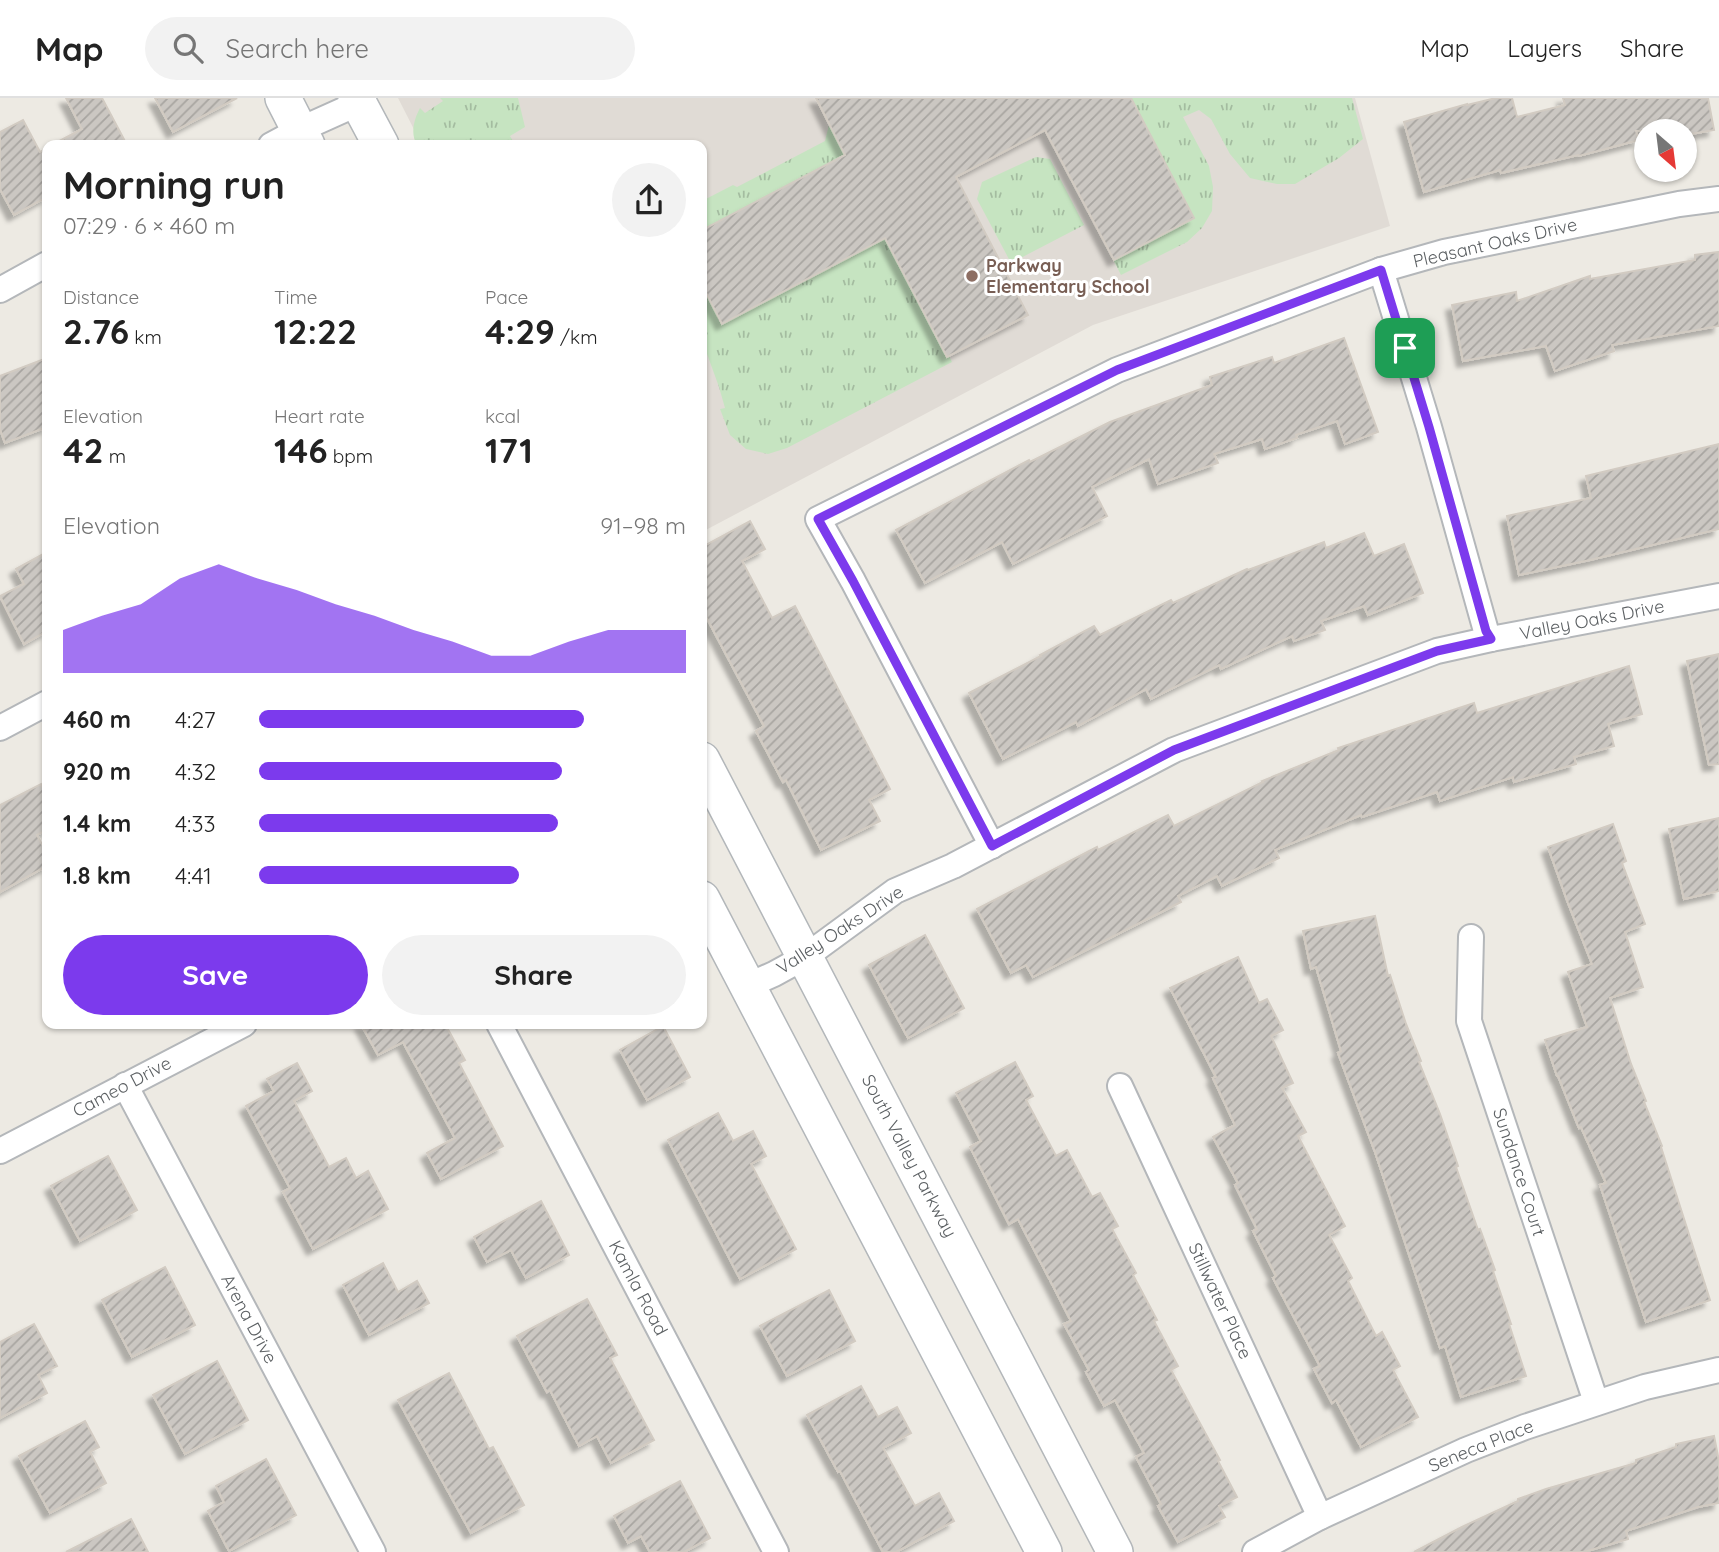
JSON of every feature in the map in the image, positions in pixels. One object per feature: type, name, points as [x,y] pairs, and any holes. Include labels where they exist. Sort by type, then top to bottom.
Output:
[{"type":"main road","points":[[283,98],[293,140]]},
{"type":"main road","points":[[357,101],[378,140]]},
{"type":"main road","name":"South Valley Parkway","points":[[707,770],[1115,1552]]},
{"type":"main road","points":[[707,909],[1044,1552]]},
{"type":"street","points":[[293,140],[357,101]]},
{"type":"street","name":"Pleasant Oaks Drive","points":[[992,846],[818,519],[1117,370],[1381,270],[1444,251],[1679,204],[1719,199]]},
{"type":"street","points":[[0,289],[42,267]]},
{"type":"street","points":[[1381,270],[1429,427],[1486,631],[1491,639]]},
{"type":"street","name":"Valley Oaks Drive","points":[[747,986],[805,957],[895,891],[953,866],[1174,750],[1437,651],[1719,596]]},
{"type":"street","points":[[0,728],[42,706]]},
{"type":"street","name":"Sundance Court","points":[[1471,937],[1469,1021],[1596,1402]]},
{"type":"street","name":"Cameo Drive","points":[[0,1151],[234,1029]]},
{"type":"street","name":"Kamla Road","points":[[502,1029],[776,1552]]},
{"type":"street","name":"Arena Drive","points":[[124,1085],[373,1552]]},
{"type":"street","name":"Stillwater Place","points":[[1120,1086],[1320,1517]]},
{"type":"street","name":"Seneca Place","points":[[1255,1552],[1320,1517],[1466,1450],[1596,1402],[1645,1387],[1719,1370]]},
{"type":"shaded area","name":"Parkway Elementary School","points":[[398,98],[1355,98],[1390,226],[1093,325],[707,529],[707,140],[419,140]]},
{"type":"green space","points":[[440,98],[518,98],[525,127],[510,136],[512,140],[415,140],[413,131],[420,108],[425,113],[443,101]]},
{"type":"green space","points":[[1030,98],[1352,98],[1363,139],[1339,158],[1295,184],[1277,184],[1250,178],[1230,154],[1211,119],[1199,110],[1183,117],[1209,166],[1213,187],[1212,211],[1202,228],[1187,242],[1121,275]]},
{"type":"green space","points":[[832,113],[926,118],[707,235],[707,198],[733,185],[737,187],[825,141]]},
{"type":"green space","points":[[1036,157],[1050,159],[1084,225],[1011,263],[977,199],[982,182]]},
{"type":"green space","points":[[887,233],[952,362],[787,448],[768,454],[746,449],[730,435],[720,409],[725,408],[707,354],[707,284],[724,317]]},
{"type":"building","points":[[66,98],[102,98],[124,140],[61,140],[82,129]]},
{"type":"building","points":[[155,98],[237,98],[173,132]]},
{"type":"building","points":[[816,98],[1131,98],[1194,218],[1114,260],[1045,130],[956,177],[1028,315],[947,357],[885,238],[722,324],[707,295],[707,227],[845,155]]},
{"type":"building","points":[[1496,98],[1512,98],[1517,117],[1565,105],[1563,98],[1708,98],[1714,130],[1698,133],[1698,119],[1634,119],[1634,141],[1501,173],[1500,170],[1424,192],[1404,122]]},
{"type":"building","points":[[23,120],[40,152],[42,151],[42,200],[14,215],[0,189],[0,132]]},
{"type":"building","points":[[1719,252],[1719,326],[1612,345],[1614,351],[1555,371],[1546,346],[1463,361],[1452,305],[1516,292],[1517,301],[1590,276],[1590,279],[1695,260],[1695,255]]},
{"type":"building","points":[[1344,338],[1378,432],[1345,444],[1337,421],[1265,449],[1262,439],[1214,454],[1218,463],[1158,484],[1149,459],[1092,487],[1107,516],[1013,564],[1002,542],[925,583],[896,530],[1029,460],[1030,462],[1110,422],[1212,385],[1210,377],[1272,357],[1274,363]]},
{"type":"building","points":[[42,360],[42,429],[5,443],[0,429],[0,376]]},
{"type":"building","points":[[1719,444],[1719,529],[1519,575],[1507,516],[1591,498],[1586,476]]},
{"type":"building","points":[[750,521],[765,549],[742,561],[772,618],[795,606],[890,789],[869,800],[880,821],[821,850],[786,780],[783,782],[756,731],[764,726],[707,618],[707,544]]},
{"type":"building","points":[[1364,533],[1374,556],[1404,544],[1423,593],[1368,615],[1364,606],[1321,621],[1325,630],[1294,641],[1292,636],[1221,669],[1219,665],[1151,699],[1146,689],[1078,726],[1076,722],[1003,759],[969,693],[1094,626],[1100,635],[1171,600],[1173,603],[1247,569],[1324,542],[1326,548]]},
{"type":"building","points":[[42,555],[42,634],[24,644],[0,596],[24,584],[16,569]]},
{"type":"building","points":[[1719,654],[1719,764],[1709,765],[1687,661]]},
{"type":"building","points":[[1629,666],[1642,714],[1608,724],[1614,746],[1574,757],[1576,764],[1514,782],[1513,777],[1440,801],[1437,792],[1362,817],[1361,815],[1275,850],[1279,858],[1222,886],[1217,876],[1178,896],[1181,902],[1033,977],[1026,965],[1011,973],[977,909],[1097,847],[1098,850],[1168,815],[1174,826],[1262,781],[1339,750],[1338,748],[1474,703],[1477,713]]},
{"type":"building","points":[[41,784],[42,786],[42,832],[37,835],[42,844],[42,869],[0,892],[0,805]]},
{"type":"building","points":[[1719,818],[1719,891],[1684,899],[1669,829]]},
{"type":"building","points":[[1613,824],[1626,861],[1622,863],[1645,924],[1625,932],[1643,987],[1610,998],[1646,1101],[1644,1102],[1662,1146],[1710,1300],[1646,1322],[1600,1185],[1606,1183],[1581,1127],[1579,1128],[1545,1040],[1587,1027],[1568,972],[1592,964],[1548,847]]},
{"type":"building","points":[[1375,916],[1388,976],[1390,975],[1421,1061],[1419,1062],[1440,1114],[1478,1230],[1480,1229],[1495,1270],[1493,1271],[1526,1376],[1461,1397],[1445,1346],[1440,1348],[1375,1152],[1338,1053],[1341,1051],[1316,967],[1311,969],[1303,931]]},
{"type":"building","points":[[925,935],[964,1008],[908,1038],[869,965]]},
{"type":"building","points":[[1238,957],[1259,1003],[1267,999],[1283,1030],[1271,1036],[1293,1083],[1282,1088],[1306,1132],[1298,1136],[1345,1226],[1329,1235],[1352,1278],[1348,1281],[1376,1336],[1382,1332],[1400,1366],[1393,1370],[1418,1417],[1361,1447],[1336,1400],[1332,1403],[1314,1369],[1320,1366],[1273,1278],[1276,1276],[1253,1231],[1257,1229],[1235,1185],[1238,1183],[1213,1137],[1235,1125],[1213,1078],[1216,1077],[1170,988]]},
{"type":"building","points":[[364,1029],[448,1029],[465,1060],[459,1063],[503,1146],[441,1179],[427,1153],[455,1138],[403,1042],[378,1055]]},
{"type":"building","points":[[658,1029],[665,1029],[690,1077],[647,1100],[620,1050]]},
{"type":"building","points":[[1015,1062],[1033,1096],[1026,1100],[1056,1156],[1067,1150],[1092,1197],[1100,1193],[1118,1226],[1112,1229],[1136,1273],[1133,1275],[1178,1366],[1171,1370],[1237,1497],[1219,1506],[1225,1517],[1178,1542],[1136,1457],[1144,1453],[1115,1400],[1104,1406],[1086,1372],[1089,1370],[1064,1324],[1071,1321],[1050,1280],[1018,1219],[1009,1224],[970,1147],[981,1141],[956,1093]]},
{"type":"building","points":[[297,1063],[312,1091],[294,1101],[329,1167],[346,1158],[356,1178],[368,1171],[388,1209],[313,1249],[283,1192],[290,1188],[246,1106],[274,1091],[267,1079]]},
{"type":"building","points":[[718,1113],[733,1141],[753,1131],[766,1156],[751,1164],[796,1249],[740,1279],[668,1140]]},
{"type":"building","points":[[108,1156],[137,1210],[80,1241],[51,1186]]},
{"type":"building","points":[[541,1201],[569,1255],[526,1278],[511,1250],[487,1262],[474,1237]]},
{"type":"building","points":[[383,1263],[398,1292],[417,1281],[429,1303],[369,1335],[343,1285]]},
{"type":"building","points":[[165,1267],[195,1325],[132,1357],[102,1300]]},
{"type":"building","points":[[829,1290],[855,1341],[787,1376],[760,1326]]},
{"type":"building","points":[[587,1299],[617,1355],[610,1358],[654,1440],[611,1463],[597,1436],[579,1446],[550,1390],[547,1392],[517,1336]]},
{"type":"building","points":[[34,1324],[57,1366],[38,1375],[47,1393],[0,1418],[0,1342]]},
{"type":"building","points":[[217,1361],[248,1420],[185,1454],[153,1395]]},
{"type":"building","points":[[449,1373],[489,1449],[493,1447],[524,1505],[471,1533],[398,1400]]},
{"type":"building","points":[[861,1386],[878,1417],[897,1407],[911,1433],[883,1448],[915,1506],[939,1493],[954,1521],[896,1552],[883,1552],[807,1415]]},
{"type":"building","points":[[85,1421],[99,1447],[90,1452],[106,1483],[50,1513],[19,1456]]},
{"type":"building","points":[[1714,1436],[1719,1461],[1719,1503],[1698,1507],[1626,1531],[1628,1539],[1584,1552],[1414,1552],[1518,1499],[1636,1463],[1636,1460],[1676,1447],[1676,1444]]},
{"type":"building","points":[[266,1459],[296,1515],[229,1551],[208,1511],[224,1502],[216,1486]]},
{"type":"building","points":[[680,1481],[710,1538],[684,1552],[650,1552],[641,1536],[628,1543],[614,1516]]},
{"type":"building","points":[[131,1519],[148,1552],[66,1552]]},
{"type":"place","name":"Parkway Elementary School","points":[[972,276]]},
{"type":"route","points":[[1381,270],[1405,348],[1486,631],[1491,639],[1437,651],[1174,750],[992,846],[818,519],[1117,370],[1381,270]]}]
